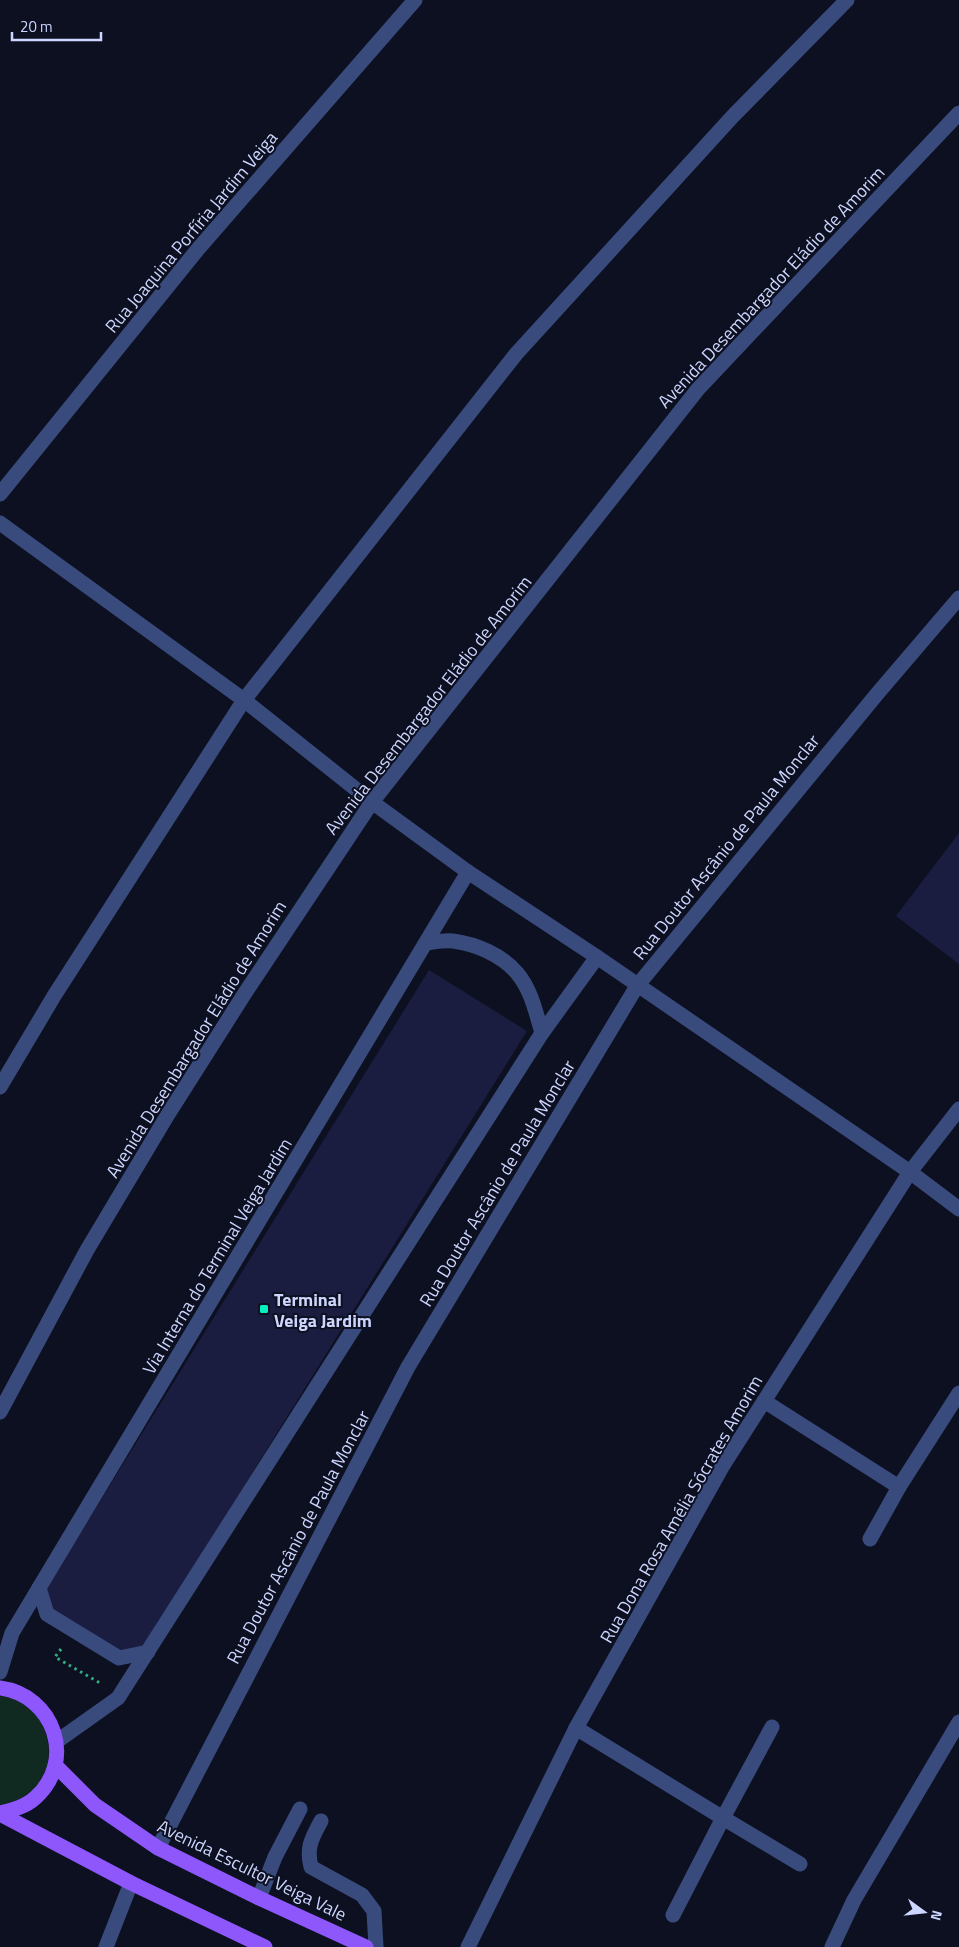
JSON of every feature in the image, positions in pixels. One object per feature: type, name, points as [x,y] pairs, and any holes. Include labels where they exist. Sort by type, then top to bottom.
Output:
[{"type":"main road","points":[[0,1688],[13,1690],[29,1697],[42,1709],[52,1724],[56,1742],[55,1765],[47,1783],[35,1799],[18,1809],[0,1814]]},
{"type":"main road","name":"Avenida Escultor Veiga Vale","points":[[55,1765],[96,1805],[158,1848],[259,1898],[366,1947]]},
{"type":"main road","points":[[0,1814],[131,1883],[265,1947]]},
{"type":"street","name":"Rua Joaquina Porfíria Jardim Veiga","points":[[0,494],[198,249],[415,0]]},
{"type":"street","points":[[0,1087],[54,996],[244,700],[516,354],[733,116],[847,0]]},
{"type":"street","name":"Avenida Desembargador Eládio de Amorim","points":[[0,1412],[87,1250],[167,1116],[245,993],[372,802],[698,389],[959,112]]},
{"type":"street","points":[[0,523],[244,700],[372,802],[468,872],[596,957],[910,1172],[959,1209]]},
{"type":"street","name":"Rua Doutor Ascânio de Paula Monclar","points":[[158,1848],[408,1367],[637,986],[877,694],[959,598]]},
{"type":"street","name":"Via Interna do Terminal Veiga Jardim","points":[[0,1672],[12,1633],[468,872]]},
{"type":"street","points":[[426,943],[452,941],[480,948],[502,959],[518,973],[526,988],[542,1033]]},
{"type":"street","points":[[56,1742],[118,1698],[542,1033],[596,957]]},
{"type":"street","name":"Rua Dona Rosa Amélia Sócrates Amorim","points":[[468,1947],[576,1728],[722,1467],[910,1172],[959,1109]]},
{"type":"street","points":[[870,1539],[899,1487],[959,1392]]},
{"type":"street","points":[[764,1402],[899,1487]]},
{"type":"street","points":[[39,1588],[47,1614],[119,1658],[148,1652]]},
{"type":"street","points":[[832,1947],[854,1900],[959,1722]]},
{"type":"street","points":[[674,1914],[772,1727]]},
{"type":"street","points":[[576,1728],[800,1864]]},
{"type":"street","points":[[259,1898],[275,1857],[300,1810]]},
{"type":"street","points":[[321,1821],[311,1840],[308,1854],[311,1867],[362,1895],[374,1911],[376,1947]]},
{"type":"street","points":[[106,1947],[131,1883]]},
{"type":"path","points":[[73,1630],[55,1658],[102,1684]]},
{"type":"green space","points":[[0,1696],[15,1699],[27,1706],[37,1717],[44,1730],[49,1758],[45,1772],[37,1785],[29,1793],[0,1805]]},
{"type":"building","points":[[959,833],[959,964],[896,916]]},
{"type":"building","points":[[429,970],[527,1031],[134,1663],[37,1603]]},
{"type":"place","name":"Terminal Veiga Jardim","points":[[264,1309]]}]
